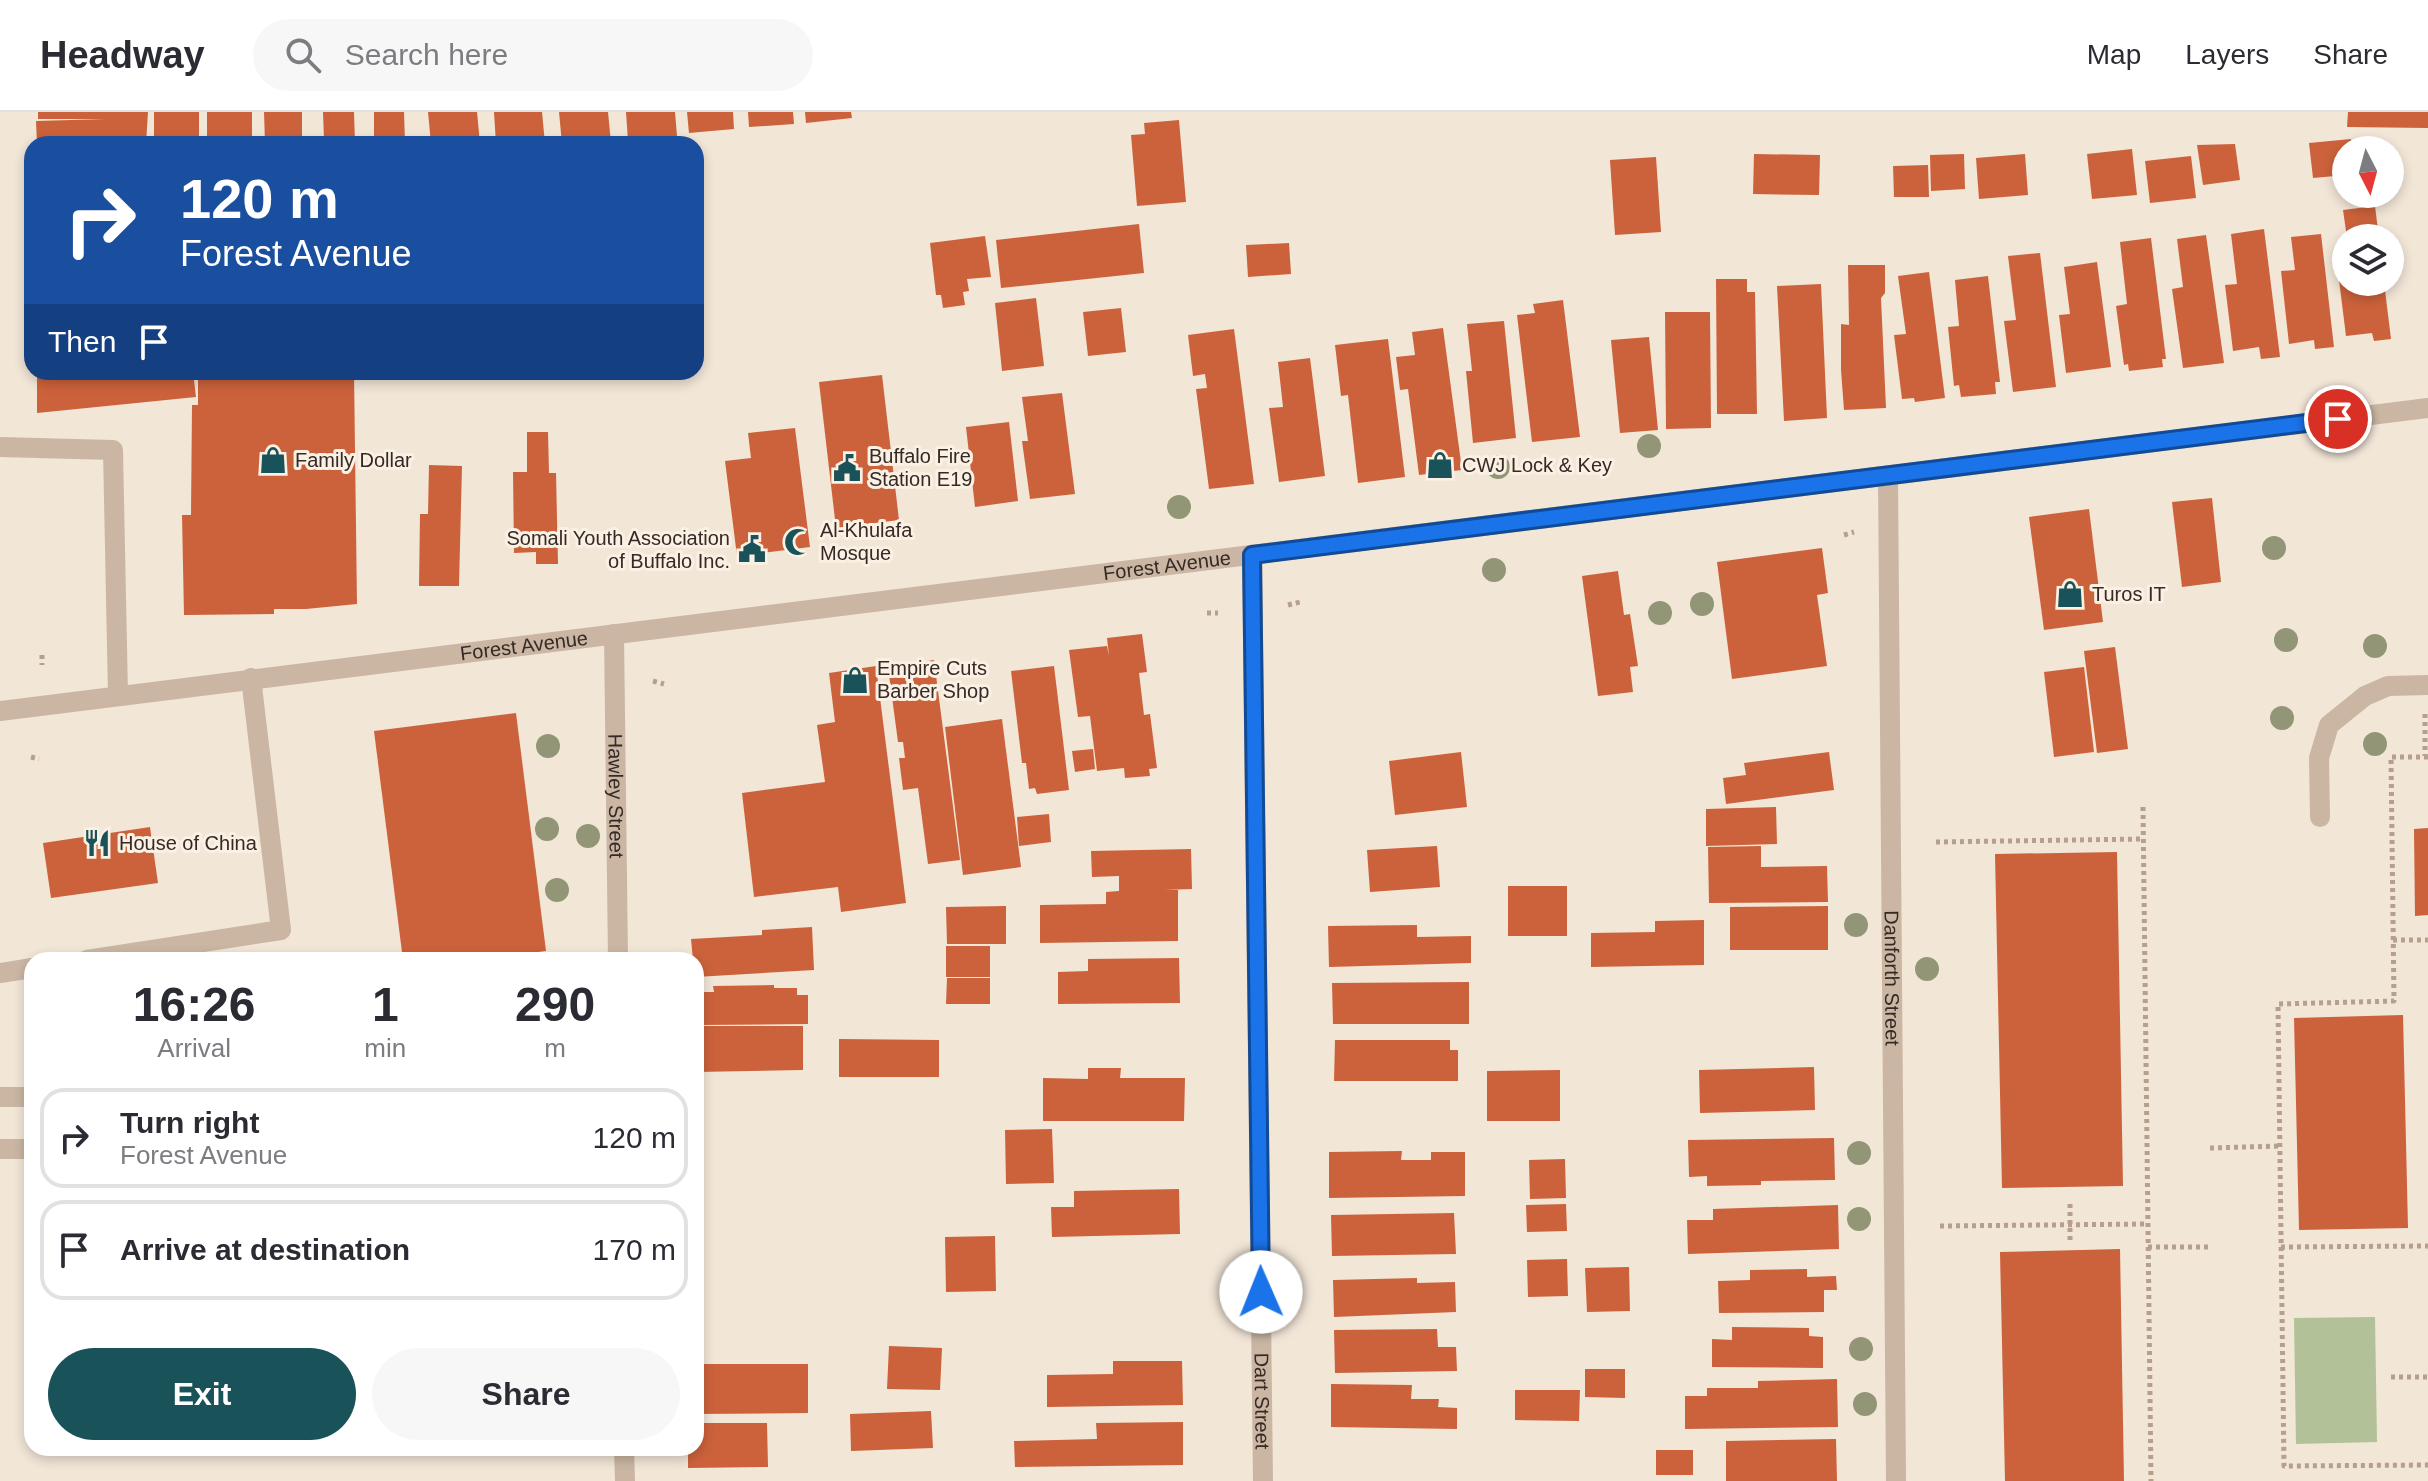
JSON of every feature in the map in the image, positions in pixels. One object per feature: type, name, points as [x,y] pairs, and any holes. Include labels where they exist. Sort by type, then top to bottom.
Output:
[{"type":"street","name":"Forest Avenue","points":[[0,711],[2428,408]]},
{"type":"street","points":[[0,447],[113,450],[118,695]]},
{"type":"street","name":"Danforth Street","points":[[1888,476],[1896,1481]]},
{"type":"street","name":"Dart Street","points":[[1252,555],[1263,1481]]},
{"type":"street","name":"Hawley Street","points":[[614,634],[618,952]]},
{"type":"street","points":[[139,952],[281,930],[251,678]]},
{"type":"street","points":[[2320,817],[2319,758],[2329,725],[2365,696],[2388,686],[2428,685]]},
{"type":"street","points":[[0,973],[24,969]]},
{"type":"street","points":[[0,1097],[24,1097]]},
{"type":"street","points":[[0,1149],[24,1149]]},
{"type":"street","points":[[624,1456],[625,1481]]},
{"type":"path","points":[[1844,535],[1854,532]]},
{"type":"path","points":[[1288,605],[1300,602]]},
{"type":"path","points":[[1207,613],[1218,613]]},
{"type":"path","points":[[42,655],[42,665]]},
{"type":"path","points":[[653,681],[664,684]]},
{"type":"path","points":[[2425,715],[2426,757],[2391,757],[2394,1001],[2278,1004],[2284,1466],[2428,1465]]},
{"type":"path","points":[[31,757],[39,759]]},
{"type":"path","points":[[2143,807],[2151,1481]]},
{"type":"path","points":[[1936,842],[2028,844],[2143,839]]},
{"type":"path","points":[[2393,940],[2428,940]]},
{"type":"path","points":[[2210,1148],[2280,1146]]},
{"type":"path","points":[[2070,1204],[2070,1242]]},
{"type":"path","points":[[1940,1226],[2148,1224]]},
{"type":"path","points":[[2281,1247],[2428,1246]]},
{"type":"path","points":[[2148,1247],[2211,1247]]},
{"type":"path","points":[[2391,1377],[2428,1377]]},
{"type":"green space","points":[[2375,1317],[2377,1442],[2296,1444],[2294,1318]]},
{"type":"building","points":[[38,112],[148,112],[146,136],[37,136],[36,121],[106,119],[38,119]]},
{"type":"building","points":[[154,112],[199,112],[199,136],[154,136]]},
{"type":"building","points":[[207,112],[252,112],[252,136],[207,136]]},
{"type":"building","points":[[264,112],[302,112],[302,136],[265,136]]},
{"type":"building","points":[[323,112],[354,112],[355,136],[324,136]]},
{"type":"building","points":[[374,112],[404,112],[405,136],[374,136]]},
{"type":"building","points":[[428,112],[477,112],[479,136],[430,136]]},
{"type":"building","points":[[494,112],[542,112],[544,136],[496,136]]},
{"type":"building","points":[[559,112],[608,112],[610,136],[561,136]]},
{"type":"building","points":[[626,112],[675,112],[677,136],[628,136]]},
{"type":"building","points":[[687,112],[733,112],[734,129],[689,133]]},
{"type":"building","points":[[748,112],[793,112],[794,124],[749,127]]},
{"type":"building","points":[[805,112],[851,112],[852,118],[806,123]]},
{"type":"building","points":[[2348,112],[2428,112],[2428,128],[2347,127]]},
{"type":"building","points":[[1179,120],[1186,202],[1137,206],[1131,135],[1145,134],[1144,123]]},
{"type":"building","points":[[2332,141],[2332,176],[2313,178],[2309,143]]},
{"type":"building","points":[[2235,144],[2240,180],[2203,185],[2197,145]]},
{"type":"building","points":[[2132,149],[2137,195],[2092,199],[2087,154]]},
{"type":"building","points":[[1754,154],[1820,155],[1819,195],[1753,194]]},
{"type":"building","points":[[1964,154],[1965,189],[1931,191],[1930,155]]},
{"type":"building","points":[[2025,154],[2028,195],[1979,199],[1976,158]]},
{"type":"building","points":[[2191,156],[2196,198],[2150,203],[2145,161]]},
{"type":"building","points":[[1656,157],[1661,232],[1615,235],[1610,160]]},
{"type":"building","points":[[1928,165],[1929,197],[1894,197],[1893,166]]},
{"type":"building","points":[[2375,208],[2377,224],[2345,224],[2343,210]]},
{"type":"building","points":[[1139,224],[1144,273],[1001,288],[996,240]]},
{"type":"building","points":[[2264,229],[2280,357],[2261,359],[2259,347],[2233,351],[2225,285],[2237,284],[2231,234]]},
{"type":"building","points":[[2321,234],[2334,347],[2315,349],[2314,340],[2289,344],[2281,271],[2295,270],[2291,237]]},
{"type":"building","points":[[2206,235],[2224,363],[2183,368],[2172,289],[2183,287],[2177,239]]},
{"type":"building","points":[[985,236],[991,277],[967,279],[969,291],[963,292],[965,305],[943,308],[941,295],[936,295],[930,243]]},
{"type":"building","points":[[2151,238],[2166,359],[2162,359],[2163,367],[2129,371],[2128,364],[2124,365],[2116,306],[2127,304],[2120,242]]},
{"type":"building","points":[[1289,243],[1291,274],[1248,277],[1246,245]]},
{"type":"building","points":[[2040,253],[2056,387],[2013,392],[2004,321],[2016,320],[2008,256]]},
{"type":"building","points":[[2097,262],[2111,367],[2066,373],[2059,315],[2070,314],[2064,267]]},
{"type":"building","points":[[1848,265],[1885,265],[1885,293],[1881,298],[1886,408],[1844,410],[1841,324],[1849,325]]},
{"type":"building","points":[[1929,272],[1945,398],[1915,402],[1914,398],[1902,399],[1894,335],[1906,334],[1898,276]]},
{"type":"building","points":[[1988,276],[2000,382],[1995,382],[1996,394],[1961,397],[1959,385],[1954,386],[1948,327],[1959,326],[1955,280]]},
{"type":"building","points":[[1716,279],[1747,279],[1747,292],[1755,292],[1757,414],[1717,414]]},
{"type":"building","points":[[1821,284],[1827,418],[1784,421],[1777,286]]},
{"type":"building","points":[[2341,296],[2386,296],[2391,339],[2374,341],[2372,333],[2346,336]]},
{"type":"building","points":[[1036,298],[1044,366],[1002,371],[995,303]]},
{"type":"building","points":[[1563,300],[1580,437],[1532,442],[1517,315],[1535,313],[1533,304]]},
{"type":"building","points":[[1121,308],[1126,352],[1088,356],[1083,312]]},
{"type":"building","points":[[1665,312],[1710,312],[1711,428],[1666,429]]},
{"type":"building","points":[[1504,321],[1516,438],[1473,443],[1466,371],[1472,371],[1467,324]]},
{"type":"building","points":[[1443,328],[1462,470],[1419,475],[1408,389],[1400,390],[1396,357],[1415,355],[1412,332]]},
{"type":"building","points":[[1234,329],[1254,484],[1209,489],[1196,389],[1207,388],[1205,374],[1193,376],[1188,335]]},
{"type":"building","points":[[1649,337],[1658,430],[1620,433],[1611,340]]},
{"type":"building","points":[[1388,339],[1405,477],[1358,483],[1348,395],[1341,396],[1335,345]]},
{"type":"building","points":[[1310,358],[1325,476],[1279,482],[1269,408],[1283,407],[1278,362]]},
{"type":"building","points":[[882,375],[899,520],[836,528],[819,382]]},
{"type":"building","points":[[37,380],[194,380],[196,397],[37,413]]},
{"type":"building","name":"Family Dollar","points":[[198,380],[354,380],[357,604],[274,609],[274,614],[184,615],[182,515],[191,515],[192,405],[198,405]]},
{"type":"building","points":[[1062,393],[1075,494],[1030,499],[1022,441],[1028,441],[1022,397]]},
{"type":"building","points":[[1009,422],[1018,501],[975,507],[966,427]]},
{"type":"building","points":[[795,428],[810,547],[737,556],[725,461],[751,458],[748,433]]},
{"type":"building","points":[[527,432],[548,432],[549,473],[556,473],[558,564],[536,564],[536,552],[514,553],[513,472],[527,472]]},
{"type":"building","points":[[429,465],[462,466],[459,586],[419,586],[420,514],[428,514]]},
{"type":"building","points":[[2212,498],[2221,582],[2182,587],[2172,502]]},
{"type":"building","points":[[2089,509],[2103,622],[2044,630],[2029,517]]},
{"type":"building","points":[[1822,548],[1828,593],[1817,595],[1827,666],[1732,679],[1717,562]]},
{"type":"building","points":[[1618,571],[1624,615],[1630,614],[1638,666],[1630,667],[1633,692],[1598,696],[1582,576]]},
{"type":"building","points":[[1142,634],[1147,672],[1139,673],[1144,715],[1150,714],[1157,768],[1149,769],[1150,776],[1125,778],[1124,768],[1097,771],[1090,716],[1078,717],[1069,650],[1107,646],[1109,656],[1107,638]]},
{"type":"building","points":[[2115,647],[2128,749],[2097,753],[2084,651]]},
{"type":"building","points":[[934,660],[960,860],[928,864],[918,788],[903,790],[899,758],[905,758],[903,742],[898,742],[888,667]]},
{"type":"building","points":[[876,666],[906,903],[841,912],[838,887],[754,897],[742,793],[825,782],[817,725],[835,722],[829,673]]},
{"type":"building","points":[[1054,666],[1069,790],[1037,794],[1035,788],[1029,789],[1026,763],[1022,763],[1011,671]]},
{"type":"building","points":[[2084,667],[2094,752],[2054,757],[2044,672]]},
{"type":"building","points":[[516,713],[546,951],[402,952],[374,731]]},
{"type":"building","points":[[1002,719],[1021,867],[963,875],[945,727]]},
{"type":"building","points":[[1093,749],[1095,769],[1075,772],[1072,751]]},
{"type":"building","points":[[1461,752],[1467,807],[1395,815],[1389,761]]},
{"type":"building","points":[[1829,752],[1834,790],[1726,804],[1723,778],[1746,775],[1744,763]]},
{"type":"building","points":[[1776,807],[1777,844],[1706,846],[1706,809]]},
{"type":"building","points":[[1049,814],[1051,842],[1019,846],[1017,817]]},
{"type":"building","points":[[150,827],[158,883],[51,898],[43,843]]},
{"type":"building","points":[[2428,828],[2428,915],[2415,916],[2414,829]]},
{"type":"building","points":[[1437,846],[1440,887],[1370,892],[1367,850]]},
{"type":"building","points":[[1761,846],[1761,867],[1827,866],[1828,902],[1709,903],[1708,847]]},
{"type":"building","points":[[1191,849],[1192,889],[1164,890],[1178,890],[1178,941],[1040,943],[1040,905],[1106,904],[1106,892],[1119,891],[1119,876],[1092,877],[1091,851]]},
{"type":"building","points":[[2117,852],[2123,1186],[2002,1188],[1995,854]]},
{"type":"building","points":[[1508,886],[1567,886],[1567,936],[1508,936]]},
{"type":"building","points":[[1006,906],[1006,944],[947,944],[946,907]]},
{"type":"building","points":[[1828,906],[1828,950],[1730,950],[1730,907]]},
{"type":"building","points":[[1704,920],[1704,965],[1591,967],[1591,933],[1655,932],[1655,921]]},
{"type":"building","points":[[1417,925],[1417,937],[1471,936],[1471,963],[1329,967],[1328,926]]},
{"type":"building","points":[[812,927],[814,970],[704,977],[704,952],[692,952],[691,939],[762,935],[762,930]]},
{"type":"building","points":[[946,946],[990,946],[990,977],[946,977]]},
{"type":"building","points":[[1179,958],[1180,1003],[1058,1004],[1058,972],[1088,971],[1088,959]]},
{"type":"building","points":[[947,978],[990,978],[990,1004],[946,1004]]},
{"type":"building","points":[[1469,982],[1469,1024],[1333,1024],[1332,983]]},
{"type":"building","points":[[774,985],[774,988],[797,988],[797,995],[808,995],[808,1024],[704,1025],[704,992],[714,992],[713,986]]},
{"type":"building","points":[[2403,1015],[2408,1228],[2299,1230],[2294,1018]]},
{"type":"building","points":[[704,1026],[803,1026],[803,1070],[704,1072]]},
{"type":"building","points":[[839,1039],[939,1040],[939,1077],[839,1077]]},
{"type":"building","points":[[1335,1040],[1450,1040],[1450,1050],[1458,1050],[1458,1081],[1334,1081]]},
{"type":"building","points":[[1814,1067],[1815,1110],[1700,1113],[1699,1070]]},
{"type":"building","points":[[1088,1068],[1121,1068],[1120,1078],[1185,1078],[1184,1121],[1043,1121],[1043,1078],[1088,1079]]},
{"type":"building","points":[[1560,1070],[1560,1121],[1487,1121],[1487,1071]]},
{"type":"building","points":[[1052,1129],[1054,1183],[1006,1184],[1005,1130]]},
{"type":"building","points":[[1834,1138],[1835,1180],[1761,1181],[1761,1185],[1707,1186],[1707,1176],[1689,1177],[1688,1140]]},
{"type":"building","points":[[1402,1151],[1401,1160],[1431,1160],[1431,1152],[1465,1152],[1465,1196],[1329,1198],[1329,1152]]},
{"type":"building","points":[[1565,1159],[1566,1198],[1530,1199],[1529,1160]]},
{"type":"building","points":[[1179,1189],[1180,1234],[1052,1237],[1051,1207],[1074,1207],[1074,1191]]},
{"type":"building","points":[[1566,1204],[1567,1231],[1527,1232],[1526,1205]]},
{"type":"building","points":[[1838,1205],[1839,1249],[1688,1254],[1687,1220],[1713,1220],[1713,1209]]},
{"type":"building","points":[[1454,1213],[1456,1254],[1332,1256],[1331,1215]]},
{"type":"building","points":[[995,1236],[996,1291],[946,1292],[945,1237]]},
{"type":"building","points":[[2120,1249],[2124,1481],[2005,1481],[2000,1252]]},
{"type":"building","points":[[1567,1259],[1568,1296],[1528,1297],[1527,1260]]},
{"type":"building","points":[[1629,1267],[1630,1311],[1587,1312],[1585,1268]]},
{"type":"building","points":[[1807,1269],[1807,1277],[1836,1276],[1837,1290],[1824,1290],[1824,1312],[1719,1313],[1718,1281],[1750,1280],[1750,1270]]},
{"type":"building","points":[[1417,1278],[1417,1283],[1455,1282],[1456,1312],[1334,1317],[1333,1280]]},
{"type":"building","points":[[1732,1327],[1809,1328],[1809,1336],[1823,1337],[1823,1368],[1712,1367],[1712,1339],[1732,1340]]},
{"type":"building","points":[[1437,1329],[1438,1347],[1456,1347],[1457,1371],[1335,1373],[1334,1330]]},
{"type":"building","points":[[889,1346],[942,1348],[940,1390],[887,1389]]},
{"type":"building","points":[[1113,1361],[1182,1361],[1183,1405],[1047,1407],[1047,1375],[1113,1374]]},
{"type":"building","points":[[704,1364],[808,1364],[808,1413],[704,1414]]},
{"type":"building","points":[[1585,1369],[1625,1369],[1625,1398],[1585,1397]]},
{"type":"building","points":[[1837,1379],[1838,1427],[1685,1429],[1685,1396],[1707,1396],[1707,1388],[1758,1388],[1758,1381]]},
{"type":"building","points":[[1331,1384],[1412,1385],[1411,1399],[1439,1399],[1438,1407],[1457,1408],[1457,1429],[1331,1427]]},
{"type":"building","points":[[1515,1390],[1580,1390],[1579,1421],[1515,1420]]},
{"type":"building","points":[[931,1411],[933,1448],[851,1451],[850,1414]]},
{"type":"building","points":[[1183,1422],[1183,1465],[1015,1467],[1014,1441],[1097,1439],[1096,1423]]},
{"type":"building","points":[[704,1423],[767,1423],[768,1467],[688,1468],[688,1456],[704,1456]]},
{"type":"building","points":[[1836,1439],[1837,1481],[1726,1481],[1726,1441]]},
{"type":"building","points":[[1656,1450],[1693,1450],[1693,1475],[1656,1475]]},
{"type":"place","name":"Family Dollar","points":[[273,460]]},
{"type":"place","name":"CWJ Lock & Key","points":[[1440,465]]},
{"type":"place","name":"Buffalo Fire Station E19","points":[[847,468]]},
{"type":"place","name":"Al-Khulafa Mosque","points":[[798,542]]},
{"type":"place","name":"Somali Youth Association of Buffalo Inc.","points":[[752,549]]},
{"type":"place","name":"Turos IT","points":[[2070,594]]},
{"type":"place","name":"Empire Cuts Barber Shop","points":[[855,680]]},
{"type":"place","name":"House of China","points":[[97,843]]},
{"type":"route","points":[[1261,1292],[1252,555],[2338,419]]}]
